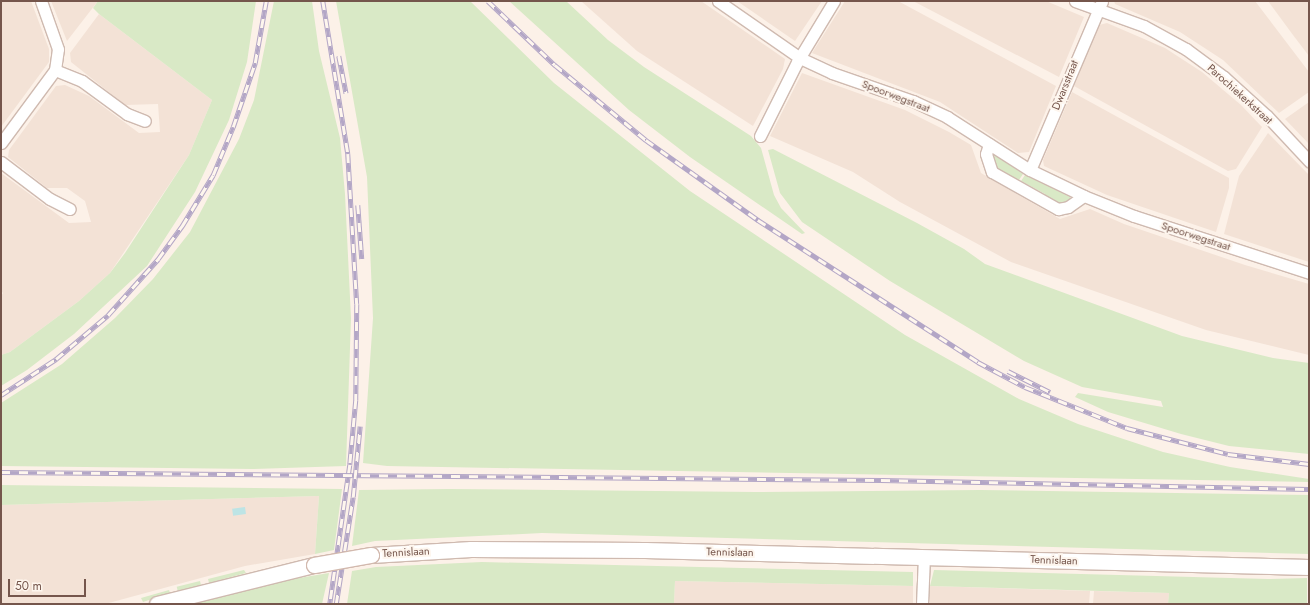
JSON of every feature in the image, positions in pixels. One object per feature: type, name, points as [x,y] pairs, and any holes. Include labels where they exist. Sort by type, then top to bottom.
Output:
[{"type":"street","points":[[1,143],[55,70],[58,49],[41,1]]},
{"type":"street","name":"Spoorwegstraat","points":[[718,1],[800,58],[832,73],[913,101],[947,117],[1030,170],[1084,196],[1134,216],[1309,272]]},
{"type":"street","points":[[760,136],[800,58],[834,1]]},
{"type":"street","name":"Parochiekerkstraat","points":[[1075,1],[1100,5],[1144,26],[1186,49],[1224,77],[1266,116],[1309,161]]},
{"type":"street","name":"Dwarsstraat","points":[[1030,170],[1100,5]]},
{"type":"street","points":[[55,70],[82,81],[127,114],[145,121]]},
{"type":"street","points":[[988,144],[986,154],[992,172],[1058,209],[1068,207],[1084,196]]},
{"type":"street","points":[[1,162],[50,199],[70,209]]},
{"type":"street","name":"Tennislaan","points":[[157,604],[314,565],[371,555],[471,549],[924,556],[1309,567]]},
{"type":"street","points":[[922,604],[924,556]]},
{"type":"shaded area","points":[[1,1],[31,1],[49,49],[49,62],[1,127]]},
{"type":"shaded area","points":[[51,1],[98,1],[67,41]]},
{"type":"shaded area","points":[[581,1],[701,1],[785,59],[783,69],[753,126],[637,51]]},
{"type":"shaded area","points":[[737,1],[822,1],[795,41]]},
{"type":"shaded area","points":[[845,1],[898,1],[1056,86],[1029,152],[1018,153],[940,102],[812,53]]},
{"type":"shaded area","points":[[913,1],[1046,1],[1084,17],[1059,77]]},
{"type":"shaded area","points":[[1114,1],[1255,1],[1309,72],[1309,92],[1279,113],[1223,60],[1180,32],[1115,4]]},
{"type":"shaded area","points":[[1268,1],[1309,1],[1309,56],[1293,35]]},
{"type":"shaded area","points":[[99,14],[212,100],[189,155],[110,273],[79,301],[10,352],[1,355],[1,296],[3,293],[1,291],[1,173],[69,223],[91,222],[85,201],[67,188],[47,188],[8,157],[9,150],[56,86],[65,85],[89,96],[139,133],[160,132],[158,104],[125,105],[71,62],[70,53]]},
{"type":"shaded area","points":[[1107,23],[1165,48],[1202,72],[1241,105],[1262,127],[1236,169],[1228,171],[1074,86],[1099,25]]},
{"type":"shaded area","points":[[802,73],[905,110],[949,132],[971,145],[981,173],[1060,219],[1090,209],[1124,224],[1245,265],[1309,284],[1309,355],[1206,330],[1011,262],[900,202],[853,172],[770,136]]},
{"type":"shaded area","points":[[1072,92],[1229,178],[1229,188],[1216,232],[1107,195],[1044,166],[1043,160]]},
{"type":"shaded area","points":[[1309,102],[1309,144],[1285,119]]},
{"type":"shaded area","points":[[1268,133],[1309,175],[1309,262],[1224,234],[1239,176]]},
{"type":"shaded area","points":[[319,496],[315,554],[245,566],[105,604],[1,604],[1,505]]},
{"type":"shaded area","points":[[675,581],[913,586],[913,604],[674,604]]},
{"type":"shaded area","points":[[930,586],[1090,591],[1089,604],[930,604]]},
{"type":"shaded area","points":[[1094,591],[1169,593],[1168,604],[1093,604]]},
{"type":"green space","points":[[98,1],[256,1],[247,62],[229,120],[195,192],[147,266],[74,334],[27,370],[1,386],[1,355],[10,352],[79,301],[110,273],[125,253],[189,155],[212,100],[99,14],[93,8]]},
{"type":"green space","points":[[274,1],[312,1],[319,51],[340,138],[345,194],[351,318],[346,466],[253,469],[1,466],[1,403],[62,364],[115,318],[153,279],[190,232],[239,139],[254,100]]},
{"type":"green space","points":[[336,1],[470,1],[554,83],[690,191],[905,335],[1019,399],[1078,424],[1163,452],[1230,467],[1309,479],[1309,482],[387,466],[363,463],[373,318],[367,177]]},
{"type":"green space","points":[[509,1],[566,1],[608,40],[644,67],[751,136],[761,148],[774,195],[781,208],[805,233],[802,234],[690,157],[629,110]]},
{"type":"green space","points":[[773,149],[917,223],[964,249],[985,264],[1182,336],[1273,358],[1309,363],[1309,454],[1229,446],[1181,434],[1108,412],[1075,397],[1078,393],[1163,407],[1161,401],[1082,387],[1024,361],[890,281],[802,222],[780,193],[768,150]]},
{"type":"green space","points":[[992,153],[1023,174],[1019,180],[995,170]]},
{"type":"green space","points":[[1025,175],[1070,197],[1070,200],[1061,206],[1046,199],[1045,194],[1021,181]]},
{"type":"green space","points":[[1,485],[342,489],[334,550],[315,554],[319,496],[1,505]]},
{"type":"green space","points":[[449,489],[756,492],[980,490],[1309,495],[1309,554],[542,533],[375,541],[352,546],[359,490]]},
{"type":"green space","points":[[482,562],[913,572],[913,586],[675,581],[674,604],[347,604],[352,571],[376,567]]},
{"type":"green space","points":[[244,570],[246,573],[209,583],[208,579]]},
{"type":"green space","points":[[934,570],[1268,579],[1307,578],[1307,604],[1168,604],[1169,593],[930,586]]},
{"type":"green space","points":[[329,573],[322,604],[191,604],[287,580]]},
{"type":"green space","points":[[200,581],[201,585],[178,591],[177,587]]},
{"type":"green space","points":[[169,590],[170,593],[143,602],[141,598]]},
{"type":"water","points":[[245,507],[246,514],[233,516],[232,509]]},
{"type":"railway","points":[[1,395],[56,359],[108,315],[158,259],[182,226],[213,175],[233,127],[255,63],[266,1]]},
{"type":"railway","points":[[323,1],[348,154],[357,304],[356,400],[350,465],[330,604]]},
{"type":"railway","points":[[488,1],[555,65],[646,140],[758,220],[978,362],[1025,387],[1127,428],[1228,454],[1309,464]]},
{"type":"railway","points":[[339,56],[346,93]]},
{"type":"railway","points":[[358,205],[362,259]]},
{"type":"railway","points":[[1008,371],[1050,392]]},
{"type":"railway","points":[[336,604],[353,497],[360,426]]},
{"type":"railway","points":[[1,472],[881,480],[1309,489]]}]
